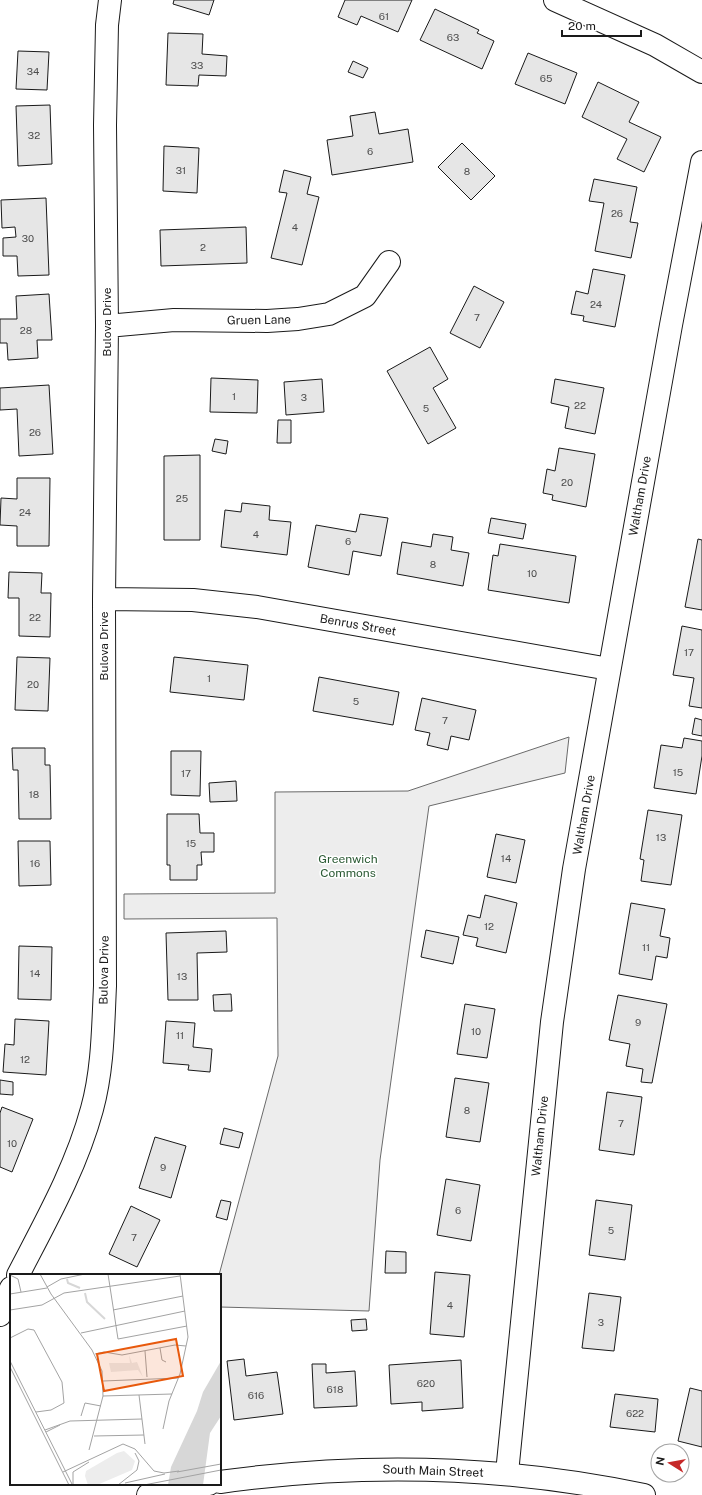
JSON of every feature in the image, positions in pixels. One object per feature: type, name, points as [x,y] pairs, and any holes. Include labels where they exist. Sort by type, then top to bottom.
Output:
[{"type":"street","name":"Bulova Drive","points":[[19,1274],[72,1168],[92,1109],[103,1048],[105,986],[104,599],[107,326],[104,125],[106,25],[110,0]]},
{"type":"street","points":[[555,0],[655,45],[702,72]]},
{"type":"street","name":"Waltham Drive","points":[[507,1473],[552,1022],[574,869],[702,162]]},
{"type":"street","name":"Gruen Lane","points":[[107,326],[174,320],[267,322],[329,314],[365,296],[389,262]]},
{"type":"street","name":"Benrus Street","points":[[104,599],[193,600],[250,606],[609,670]]},
{"type":"street","points":[[0,1315],[10,1290]]},
{"type":"street","name":"South Main Street","points":[[221,1482],[329,1471],[392,1468],[507,1473],[595,1485],[644,1495]]},
{"type":"street","points":[[148,1495],[203,1485]]},
{"type":"shaded area","name":"Greenwich Commons","points":[[569,737],[565,773],[429,806],[380,1160],[369,1311],[221,1307],[221,1274],[219,1274],[278,1056],[277,918],[124,919],[124,894],[275,893],[275,792],[408,791]]},
{"type":"building","points":[[174,0],[214,0],[209,15],[173,4]]},
{"type":"building","points":[[345,0],[412,0],[398,32],[361,16],[357,25],[338,17]]},
{"type":"building","points":[[435,9],[479,30],[477,33],[494,41],[482,69],[420,40]]},
{"type":"building","points":[[168,33],[203,34],[202,54],[227,56],[226,76],[199,75],[198,86],[166,85]]},
{"type":"building","points":[[18,51],[49,52],[47,90],[16,89]]},
{"type":"building","points":[[528,53],[577,73],[565,104],[515,84]]},
{"type":"building","points":[[353,61],[368,68],[363,78],[348,72]]},
{"type":"building","points":[[598,82],[639,102],[629,122],[661,137],[644,172],[617,159],[627,139],[582,117]]},
{"type":"building","points":[[50,105],[52,164],[18,166],[16,106]]},
{"type":"building","points":[[375,112],[379,134],[408,129],[413,162],[332,175],[327,140],[353,136],[350,116]]},
{"type":"building","points":[[462,143],[495,176],[471,200],[438,167]]},
{"type":"building","points":[[164,146],[199,148],[197,193],[163,191]]},
{"type":"building","points":[[284,170],[311,177],[307,194],[319,197],[302,265],[271,258],[287,193],[279,192]]},
{"type":"building","points":[[594,179],[637,187],[630,222],[638,223],[631,258],[595,251],[604,203],[589,201]]},
{"type":"building","points":[[46,198],[49,275],[18,276],[17,256],[3,256],[3,238],[16,237],[15,227],[2,228],[1,200]]},
{"type":"building","points":[[246,227],[247,263],[161,266],[160,230]]},
{"type":"building","points":[[593,269],[625,275],[615,327],[583,321],[584,316],[571,314],[576,291],[588,294]]},
{"type":"building","points":[[474,286],[504,302],[480,348],[450,333]]},
{"type":"building","points":[[49,294],[52,340],[37,340],[38,358],[8,360],[7,343],[0,343],[0,319],[17,319],[16,296]]},
{"type":"building","points":[[430,347],[448,379],[433,388],[456,428],[428,444],[387,371]]},
{"type":"building","points":[[211,378],[258,380],[257,413],[210,412]]},
{"type":"building","points":[[322,379],[324,412],[286,415],[284,382]]},
{"type":"building","points":[[555,379],[604,388],[595,434],[565,428],[569,407],[551,403]]},
{"type":"building","points":[[49,385],[53,454],[19,456],[17,409],[0,410],[0,388]]},
{"type":"building","points":[[278,420],[291,420],[291,443],[277,443]]},
{"type":"building","points":[[215,439],[228,441],[226,454],[212,451]]},
{"type":"building","points":[[559,448],[595,454],[586,507],[552,500],[553,495],[543,493],[547,469],[555,471]]},
{"type":"building","points":[[200,455],[200,540],[164,540],[164,456]]},
{"type":"building","points":[[17,478],[50,478],[49,546],[17,546],[17,526],[0,525],[1,498],[17,499]]},
{"type":"building","points":[[242,503],[270,506],[269,520],[291,522],[287,555],[221,547],[225,510],[241,512]]},
{"type":"building","points":[[360,514],[388,518],[381,556],[353,551],[349,575],[308,567],[316,525],[356,532]]},
{"type":"building","points":[[491,518],[526,524],[523,539],[488,533]]},
{"type":"building","points":[[433,534],[453,537],[451,550],[469,553],[463,586],[397,574],[402,542],[431,547]]},
{"type":"building","points":[[698,539],[702,540],[702,610],[685,607]]},
{"type":"building","points":[[500,544],[576,556],[569,603],[488,590],[493,555],[498,556]]},
{"type":"building","points":[[9,572],[42,573],[41,593],[51,593],[50,637],[19,636],[19,598],[8,598]]},
{"type":"building","points":[[682,626],[702,630],[702,708],[689,706],[694,678],[673,675]]},
{"type":"building","points":[[17,657],[50,658],[48,711],[15,710]]},
{"type":"building","points":[[174,657],[248,665],[244,700],[170,692]]},
{"type":"building","points":[[319,677],[399,692],[393,725],[313,711]]},
{"type":"building","points":[[422,698],[476,710],[469,740],[451,736],[448,750],[427,745],[430,733],[415,730]]},
{"type":"building","points":[[695,718],[702,720],[702,736],[692,734]]},
{"type":"building","points":[[684,738],[702,741],[702,756],[696,794],[654,788],[661,745],[682,748]]},
{"type":"building","points":[[12,748],[45,748],[45,765],[50,765],[51,819],[19,819],[18,770],[13,770]]},
{"type":"building","points":[[171,751],[201,751],[200,796],[171,795]]},
{"type":"building","points":[[236,781],[237,801],[210,802],[209,783]]},
{"type":"building","points":[[648,810],[682,815],[671,885],[641,881],[644,860],[640,859]]},
{"type":"building","points":[[167,814],[199,814],[200,833],[214,833],[214,852],[201,852],[202,865],[197,865],[197,880],[170,880],[170,865],[167,865]]},
{"type":"building","points":[[496,834],[525,840],[516,883],[487,877]]},
{"type":"building","points":[[18,841],[50,841],[51,885],[19,886]]},
{"type":"building","points":[[485,895],[517,903],[506,953],[476,946],[478,938],[463,935],[468,915],[480,918]]},
{"type":"building","points":[[631,903],[665,909],[660,936],[670,938],[667,958],[656,956],[652,980],[619,974]]},
{"type":"building","points":[[426,930],[459,937],[453,964],[421,957]]},
{"type":"building","points":[[226,931],[227,952],[197,953],[198,1000],[168,1000],[166,933]]},
{"type":"building","points":[[19,946],[52,947],[51,1000],[18,999]]},
{"type":"building","points":[[231,994],[232,1011],[214,1011],[213,995]]},
{"type":"building","points":[[618,995],[667,1004],[652,1083],[641,1082],[643,1069],[626,1066],[630,1044],[609,1040]]},
{"type":"building","points":[[465,1004],[495,1009],[487,1058],[457,1054]]},
{"type":"building","points":[[15,1019],[49,1021],[46,1075],[3,1072],[5,1044],[14,1045]]},
{"type":"building","points":[[166,1021],[195,1023],[193,1047],[212,1049],[210,1072],[188,1070],[189,1065],[163,1063]]},
{"type":"building","points":[[455,1078],[489,1083],[480,1142],[446,1137]]},
{"type":"building","points":[[0,1080],[13,1082],[13,1095],[0,1094]]},
{"type":"building","points":[[607,1092],[642,1097],[634,1155],[599,1150]]},
{"type":"building","points":[[2,1107],[33,1119],[12,1172],[0,1167],[0,1113]]},
{"type":"building","points":[[224,1128],[243,1133],[239,1148],[220,1144]]},
{"type":"building","points":[[155,1137],[186,1146],[171,1198],[139,1188]]},
{"type":"building","points":[[446,1179],[480,1185],[471,1241],[437,1235]]},
{"type":"building","points":[[221,1200],[231,1202],[227,1220],[216,1217]]},
{"type":"building","points":[[596,1200],[632,1205],[625,1260],[589,1255]]},
{"type":"building","points":[[131,1206],[160,1220],[137,1267],[109,1254]]},
{"type":"building","points":[[386,1251],[406,1252],[406,1273],[385,1273]]},
{"type":"building","points":[[435,1272],[470,1275],[464,1337],[430,1334]]},
{"type":"building","points":[[589,1293],[621,1297],[614,1351],[582,1348]]},
{"type":"building","points":[[366,1319],[367,1330],[352,1331],[351,1320]]},
{"type":"building","points":[[244,1359],[246,1376],[277,1372],[283,1414],[234,1420],[227,1361]]},
{"type":"building","points":[[461,1360],[463,1408],[422,1411],[422,1402],[391,1404],[389,1365]]},
{"type":"building","points":[[312,1364],[326,1364],[326,1373],[355,1371],[357,1406],[314,1408]]},
{"type":"building","points":[[690,1388],[702,1391],[702,1447],[678,1441]]},
{"type":"building","points":[[615,1394],[658,1399],[655,1432],[610,1427]]}]
